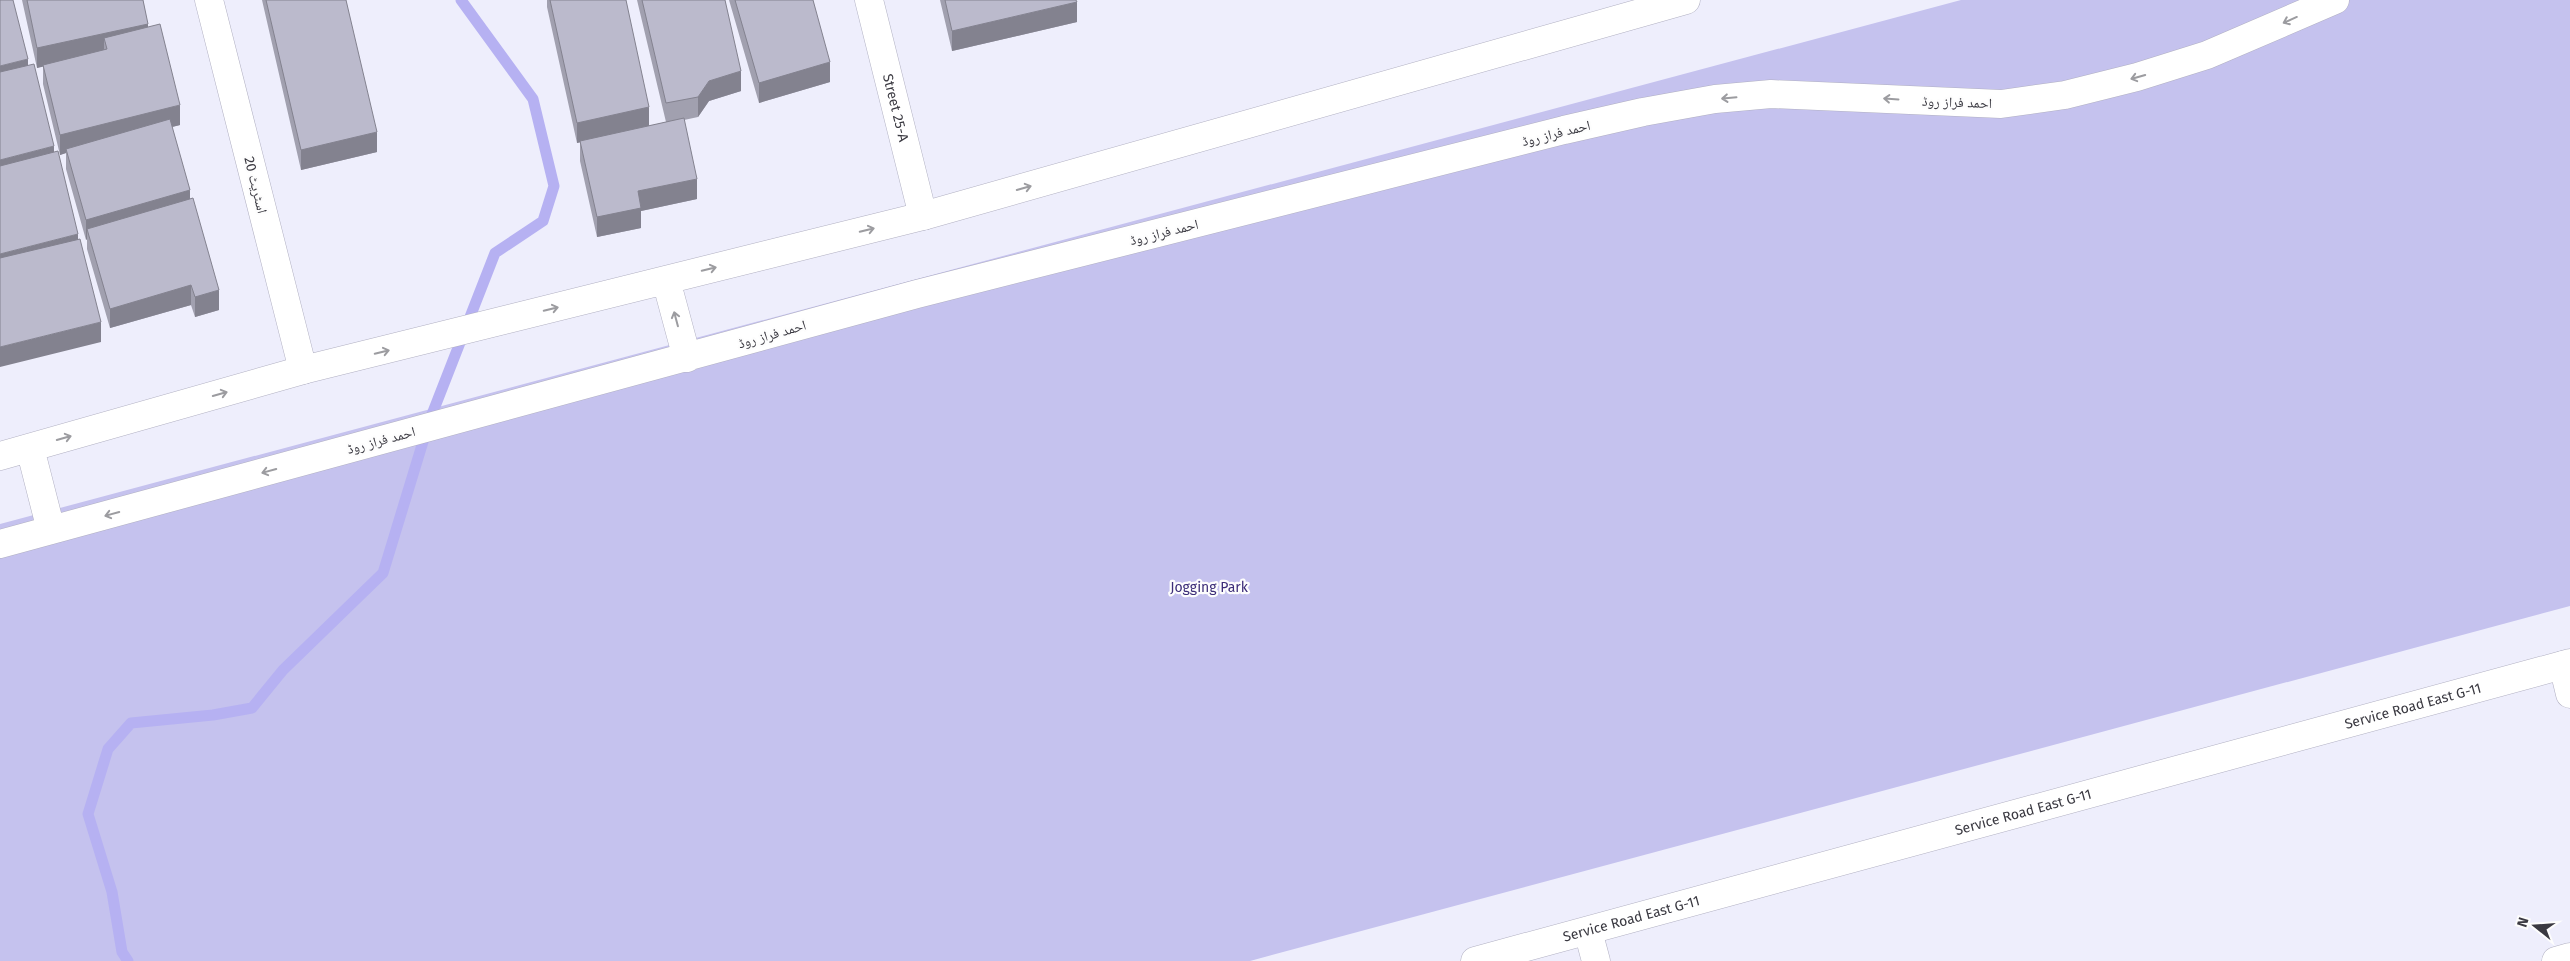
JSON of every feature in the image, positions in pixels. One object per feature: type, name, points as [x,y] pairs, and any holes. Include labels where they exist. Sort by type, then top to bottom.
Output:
[{"type":"main road","name":"اسٹریٹ 20","points":[[209,0],[303,370]]},
{"type":"main road","name":"Street 25-A","points":[[869,0],[923,216]]},
{"type":"main road","points":[[0,456],[303,370],[335,364],[923,216],[1686,0]]},
{"type":"main road","name":"احمد فراز روڈ","points":[[0,544],[917,294],[1643,112],[1715,99],[1771,94],[2001,104],[2065,94],[2137,77],[2207,55],[2334,0]]},
{"type":"main road","points":[[666,280],[687,358]]},
{"type":"main road","points":[[30,448],[50,530]]},
{"type":"main road","points":[[2566,664],[2570,694]]},
{"type":"main road","name":"Service Road East G-11","points":[[1475,961],[2566,664]]},
{"type":"main road","points":[[1588,931],[1596,961]]},
{"type":"main road","points":[[2556,961],[2570,957]]},
{"type":"green space","name":"Jogging Park","points":[[1961,0],[2570,0],[2570,606],[1250,961],[0,961],[0,524]]},
{"type":"building","points":[[0,0],[13,0],[28,59],[0,66]]},
{"type":"building","points":[[27,0],[143,0],[148,24],[37,48]]},
{"type":"building","points":[[266,0],[346,0],[377,132],[301,150]]},
{"type":"building","points":[[550,0],[626,0],[649,107],[577,123]]},
{"type":"building","points":[[642,0],[725,0],[741,71],[709,81],[698,97],[666,103]]},
{"type":"building","points":[[735,0],[813,0],[830,62],[759,83]]},
{"type":"building","points":[[945,0],[1076,0],[1077,2],[952,31]]},
{"type":"building","points":[[160,24],[180,105],[60,135],[43,65],[107,49],[104,38]]},
{"type":"building","points":[[34,64],[54,146],[0,160],[0,72]]},
{"type":"building","points":[[684,118],[697,179],[638,191],[641,208],[597,217],[580,141]]},
{"type":"building","points":[[170,119],[190,190],[86,220],[66,149]]},
{"type":"building","points":[[58,151],[78,234],[0,254],[0,166]]},
{"type":"building","points":[[193,198],[219,290],[195,297],[191,285],[110,309],[87,229]]},
{"type":"building","points":[[80,239],[101,322],[0,347],[0,258]]},
{"type":"waterway","points":[[128,961],[122,952],[112,892],[88,814],[108,749],[131,723],[213,715],[252,708],[283,670],[383,573],[429,422],[495,253],[543,221],[554,186],[533,99],[461,0]]}]
